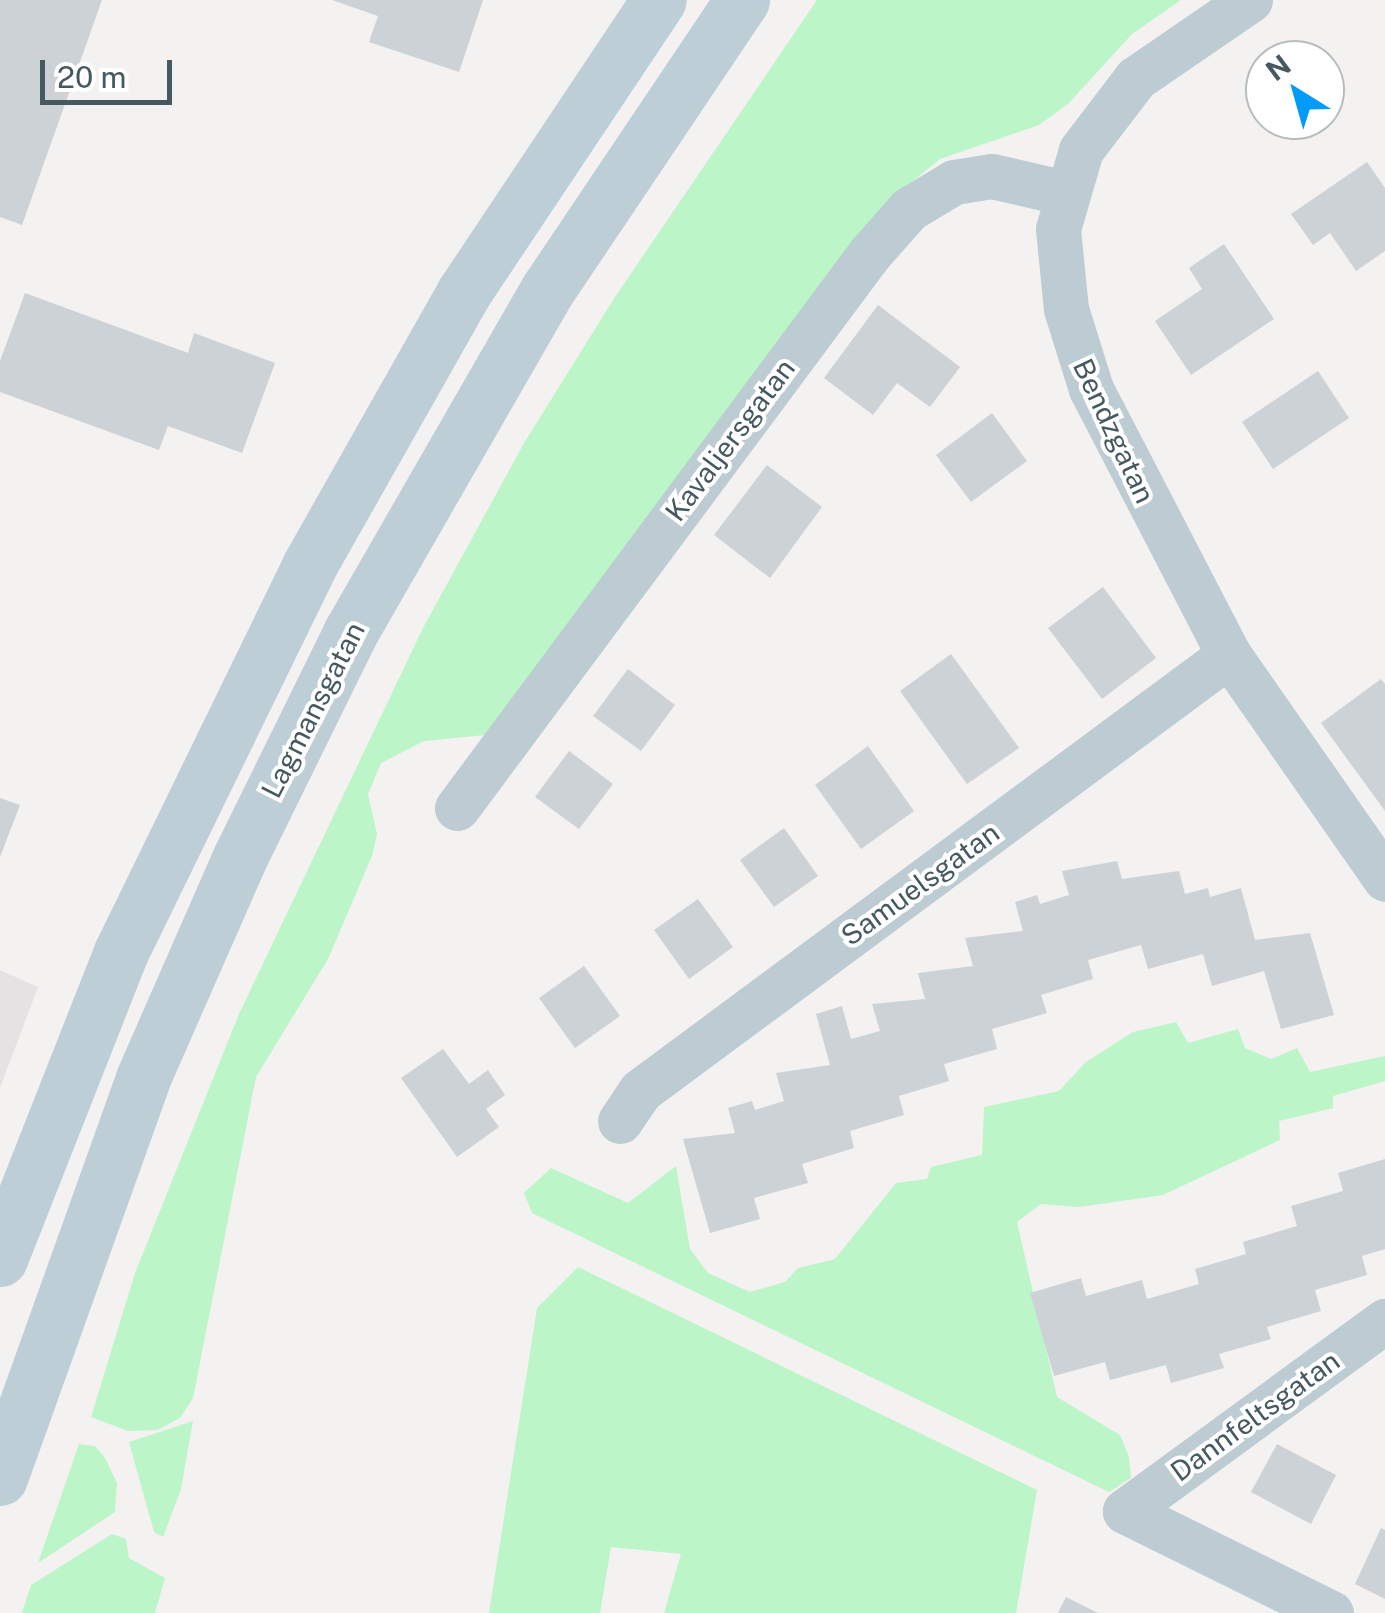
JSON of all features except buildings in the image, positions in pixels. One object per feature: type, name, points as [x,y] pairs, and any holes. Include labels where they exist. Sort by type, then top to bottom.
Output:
[{"type":"main road","points":[[0,1258],[121,952],[310,566],[464,292],[659,0]]},
{"type":"main road","name":"Lagmansgatan","points":[[0,1478],[144,1078],[239,859],[350,633],[548,288],[742,0]]},
{"type":"street","name":"Bendzgatan","points":[[1250,0],[1136,78],[1081,150],[1065,193],[1060,266],[1074,344],[1159,528],[1229,655],[1385,879]]},
{"type":"street","name":"Kavaljersgatan","points":[[457,808],[870,252],[910,209],[954,182],[992,176],[1065,193]]},
{"type":"street","name":"Samuelsgatan","points":[[620,1121],[640,1090],[1229,655]]},
{"type":"street","name":"Dannfeltsgatan","points":[[1331,1613],[1125,1511],[1385,1321]]},
{"type":"shaded area","points":[[0,970],[38,987],[0,1088]]},
{"type":"green space","points":[[817,0],[1181,0],[1132,34],[1068,104],[1039,125],[940,159],[901,191],[485,735],[424,741],[381,763],[368,794],[377,834],[372,856],[328,959],[256,1077],[193,1398],[180,1418],[157,1430],[128,1431],[91,1417],[135,1273],[239,1014],[423,628],[524,443],[615,297]]},
{"type":"green space","points":[[1176,1022],[1188,1043],[1238,1029],[1245,1048],[1271,1059],[1297,1048],[1310,1072],[1385,1056],[1385,1081],[1333,1096],[1333,1108],[1279,1121],[1280,1140],[1163,1195],[1079,1207],[1041,1204],[1017,1222],[1057,1397],[1120,1435],[1129,1457],[1131,1478],[1109,1492],[532,1213],[524,1193],[551,1168],[628,1203],[676,1166],[690,1249],[708,1273],[750,1292],[785,1282],[798,1268],[835,1259],[896,1183],[927,1179],[931,1167],[982,1155],[984,1107],[1059,1091],[1086,1062],[1133,1032]]},
{"type":"green space","points":[[578,1267],[1037,1490],[1016,1613],[664,1613],[681,1554],[611,1547],[600,1613],[489,1613],[537,1308]]},
{"type":"green space","points":[[193,1421],[181,1489],[163,1537],[154,1532],[129,1442]]},
{"type":"green space","points":[[79,1444],[95,1446],[105,1458],[117,1483],[115,1512],[38,1563]]},
{"type":"green space","points":[[112,1534],[126,1539],[129,1558],[165,1578],[155,1613],[22,1613],[31,1585]]}]
